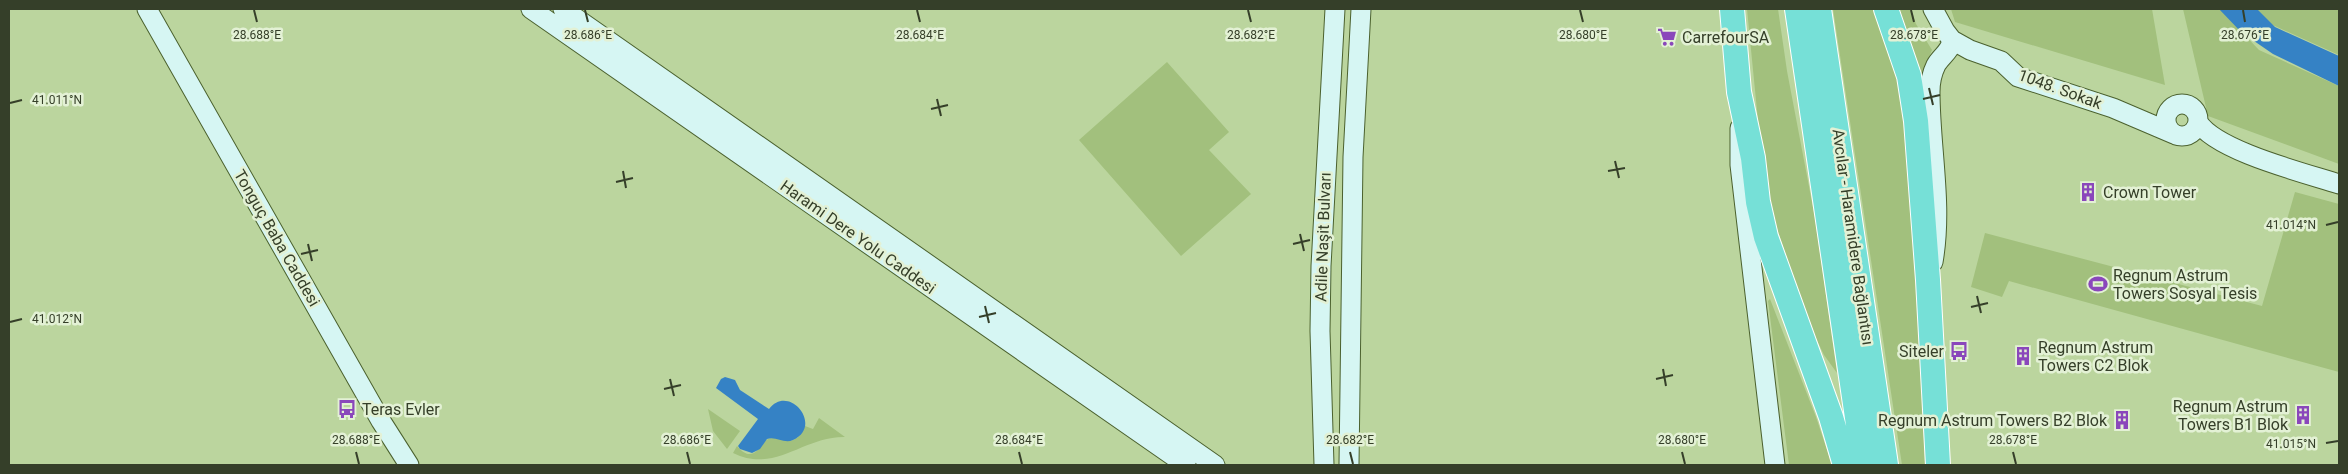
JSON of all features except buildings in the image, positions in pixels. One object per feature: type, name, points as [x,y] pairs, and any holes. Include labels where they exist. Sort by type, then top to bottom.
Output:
[{"type":"highway","points":[[1732,9],[1739,92],[1753,158],[1758,202],[1766,237],[1831,417],[1844,465]]},
{"type":"highway","name":"Avcılar - Haramidere Bağlantısı","points":[[1797,9],[1864,465]]},
{"type":"highway","name":"Avcılar - Haramidere Bağlantısı","points":[[1818,9],[1886,465]]},
{"type":"highway","points":[[1886,9],[1909,76],[1913,98],[1928,280],[1938,465]]},
{"type":"main road","name":"Tonguç Baba Caddesi","points":[[147,9],[371,404],[409,465]]},
{"type":"main road","name":"Harami Dere Yolu Caddesi","points":[[531,9],[618,69],[749,150],[971,305],[1215,465]]},
{"type":"main road","name":"Harami Dere Yolu Caddesi","points":[[563,9],[630,53],[749,150]]},
{"type":"main road","points":[[1920,9],[1929,30],[1950,45]]},
{"type":"main road","points":[[1933,9],[1950,45]]},
{"type":"main road","points":[[1334,13],[1361,13]]},
{"type":"main road","name":"Adile Naşit Bulvarı","points":[[1324,465],[1320,331],[1326,156],[1332,88],[1334,13]]},
{"type":"main road","name":"Adile Naşit Bulvarı","points":[[1349,465],[1353,157],[1361,13]]},
{"type":"main road","points":[[1928,280],[1937,235],[1935,160],[1930,91],[1935,66],[1950,45]]},
{"type":"main road","name":"1048. Sokak","points":[[1950,45],[1974,63],[1998,70],[2008,68],[2018,76],[2113,108]]},
{"type":"main road","points":[[618,69],[630,53]]},
{"type":"main road","points":[[1739,92],[1740,165],[1775,465]]},
{"type":"main road","points":[[2113,108],[2145,114],[2158,114],[2169,111],[2175,106],[2188,105],[2197,114],[2198,122],[2196,128],[2191,134],[2177,135],[2167,125],[2169,111]]},
{"type":"main road","points":[[2113,108],[2177,135],[2210,146],[2238,150]]},
{"type":"main road","points":[[2198,122],[2207,133],[2238,150],[2339,184]]},
{"type":"main road","points":[[1326,156],[1353,157]]},
{"type":"main road","name":"Harami Dere Yolu Caddesi","points":[[971,305],[1186,465]]},
{"type":"green space","points":[[1747,9],[1778,9],[1787,71],[1815,218],[1837,373],[1824,355],[1808,322],[1770,207],[1762,161]]},
{"type":"green space","points":[[1833,9],[1877,9],[1896,60],[1906,125],[1925,465],[1902,465]]},
{"type":"green space","points":[[1895,9],[1911,9],[1916,24],[1932,50],[1925,67],[1921,92]]},
{"type":"green space","points":[[1951,9],[2152,9],[2165,85],[1955,22]]},
{"type":"green space","points":[[2183,9],[2220,9],[2259,50],[2339,86],[2339,164],[2208,116]]},
{"type":"green space","points":[[2255,9],[2339,9],[2339,55],[2266,22]]},
{"type":"green space","points":[[1167,62],[1229,132],[1209,150],[1251,194],[1181,256],[1079,140]]},
{"type":"green space","name":"Regnum Astrum Towers Sosyal Tesis","points":[[2295,192],[2339,204],[2339,372],[2009,281],[2002,297],[1971,287],[1985,233],[2262,306]]},
{"type":"green space","points":[[1770,299],[1816,417],[1832,465],[1789,465],[1768,301]]},
{"type":"green space","points":[[708,409],[740,431],[727,449],[713,431]]},
{"type":"green space","points":[[819,418],[845,437],[830,438],[776,457],[763,459],[748,458],[733,453],[737,446],[743,452],[752,454],[768,439],[796,439],[805,426],[813,429]]},
{"type":"water","points":[[2219,9],[2257,9],[2275,27],[2339,56],[2339,86],[2273,54],[2241,32]]},
{"type":"water","points":[[725,377],[735,380],[740,390],[769,409],[777,402],[786,401],[794,404],[804,417],[805,426],[802,434],[790,441],[774,438],[767,439],[760,449],[752,453],[740,449],[738,446],[758,419],[716,388],[721,379]]},
{"type":"place","name":"CarrefourSA","points":[[1667,37]]},
{"type":"place","name":"Crown Tower","points":[[2088,192]]},
{"type":"place","name":"Regnum Astrum Towers Sosyal Tesis","points":[[2098,284]]},
{"type":"place","name":"Siteler","points":[[1959,351]]},
{"type":"place","name":"Regnum Astrum Towers C2 Blok","points":[[2023,356]]},
{"type":"place","name":"Teras Evler","points":[[347,409]]},
{"type":"place","name":"Regnum Astrum Towers B1 Blok","points":[[2303,415]]},
{"type":"place","name":"Regnum Astrum Towers B2 Blok","points":[[2122,420]]}]
